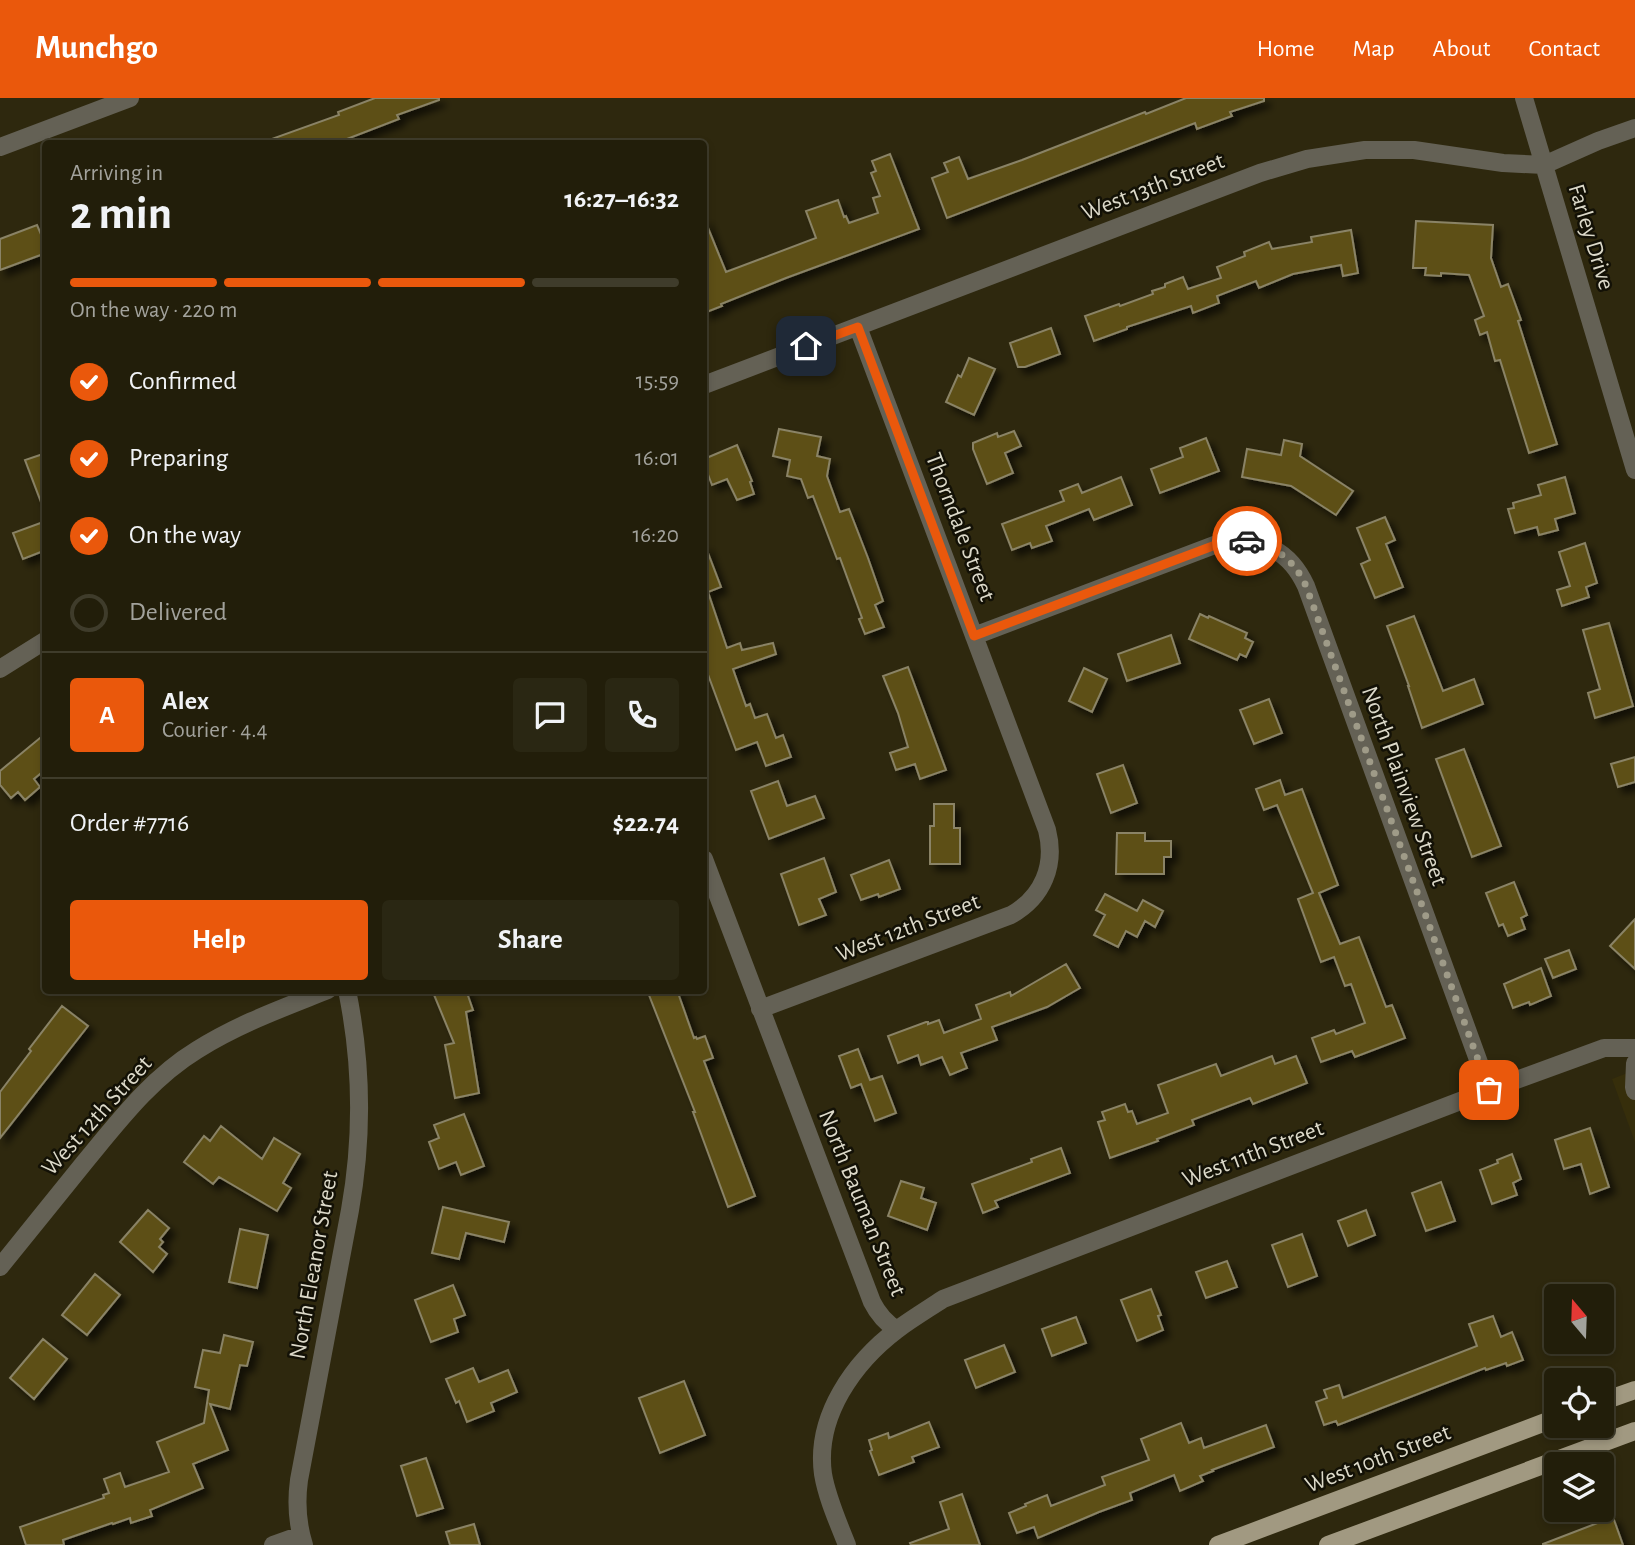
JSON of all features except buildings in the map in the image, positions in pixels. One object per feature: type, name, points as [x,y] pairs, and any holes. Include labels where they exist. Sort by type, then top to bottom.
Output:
[{"type":"main road","points":[[1614,1397],[1635,1390]]},
{"type":"main road","name":"West 10th Street","points":[[1218,1545],[1544,1423]]},
{"type":"main road","points":[[1328,1545],[1635,1431]]},
{"type":"street","points":[[0,147],[130,98]]},
{"type":"street","name":"Farley Drive","points":[[1524,98],[1635,470]]},
{"type":"street","name":"West 13th Street","points":[[707,384],[1259,173],[1307,159],[1365,150],[1414,150],[1503,163],[1544,165],[1635,128]]},
{"type":"street","name":"Thorndale Street","points":[[858,327],[1047,830],[1051,850],[1050,865]]},
{"type":"street","name":"North Plainview Street","points":[[974,636],[1226,541],[1243,540],[1266,545],[1285,556],[1302,577],[1489,1090]]},
{"type":"street","points":[[0,669],[42,643]]},
{"type":"street","name":"West 12th Street","points":[[760,1009],[1011,915],[1029,903],[1050,865]]},
{"type":"street","name":"North Bauman Street","points":[[707,867],[872,1302],[881,1317],[897,1330],[870,1353],[829,1414],[823,1452],[825,1481],[847,1545]]},
{"type":"street","name":"West 12th Street","points":[[0,1267],[117,1122],[166,1073],[230,1030],[318,994]]},
{"type":"street","name":"North Eleanor Street","points":[[303,1540],[297,1507],[299,1480],[356,1172],[359,1087],[348,994]]},
{"type":"street","name":"West 11th Street","points":[[897,1330],[943,1299],[1489,1090],[1604,1048],[1635,1048]]},
{"type":"street","points":[[1635,1063],[1635,1091]]},
{"type":"street","points":[[273,1545],[303,1540]]},
{"type":"shaded area","points":[[1635,1070],[1635,1142],[1612,1079]]},
{"type":"way so far","points":[[1247,541],[1266,545],[1285,556],[1299,571],[1306,586],[1489,1090]]},
{"type":"route","points":[[806,346],[858,327],[974,636],[1226,541],[1247,541]]}]
